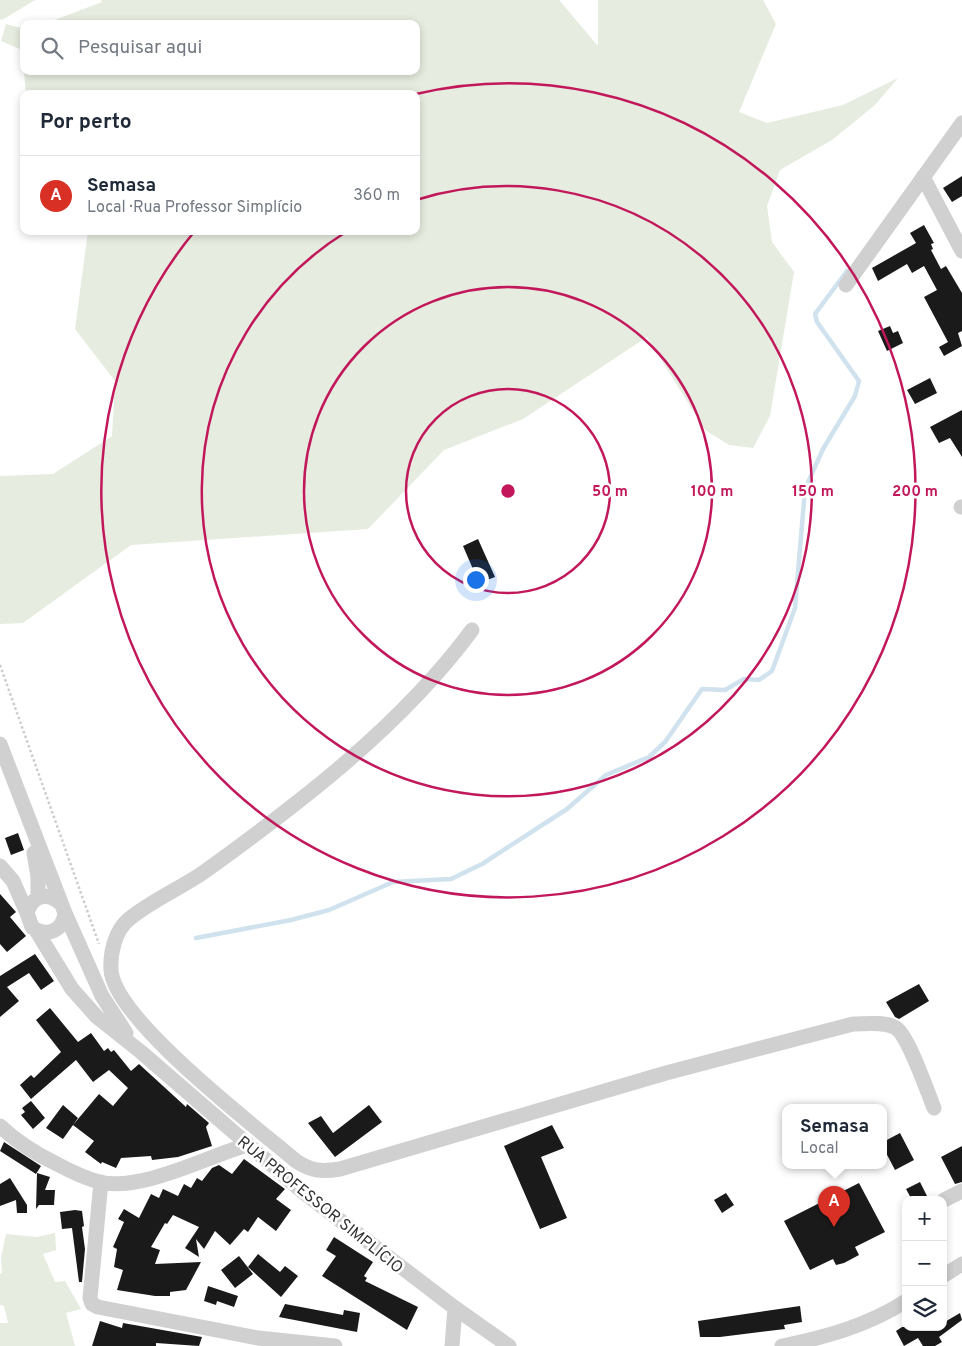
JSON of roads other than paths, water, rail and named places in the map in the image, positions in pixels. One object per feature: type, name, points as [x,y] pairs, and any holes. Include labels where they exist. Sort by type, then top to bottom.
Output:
[{"type":"street","points":[[846,285],[962,123]]},
{"type":"street","points":[[923,177],[962,251]]},
{"type":"street","points":[[472,630],[426,687],[358,751],[203,873],[128,920],[118,934],[113,949],[111,971],[117,990],[148,1032],[296,1161],[308,1169],[323,1172],[340,1169],[463,1131],[666,1073],[854,1024],[881,1024],[896,1028],[907,1042],[934,1108]]},
{"type":"street","points":[[1,746],[36,863],[38,898]]},
{"type":"street","name":"RUA PROFESSOR SIMPLÍCIO","points":[[1,746],[62,908],[110,1012],[141,1052]]},
{"type":"street","points":[[0,866],[13,881],[38,898]]},
{"type":"street","points":[[13,881],[28,913],[30,923],[36,930],[48,933],[53,932],[62,924],[62,908],[50,896],[38,898],[32,902],[28,913]]},
{"type":"street","name":"RUA PROFESSOR SIMPLÍCIO","points":[[36,930],[72,989],[87,1007],[317,1203],[455,1308],[509,1346]]},
{"type":"street","points":[[0,1126],[12,1137],[46,1158],[101,1182],[122,1182],[158,1176],[247,1145]]},
{"type":"street","points":[[101,1182],[90,1298],[92,1304],[98,1307],[258,1338],[335,1346]]},
{"type":"street","points":[[947,1198],[962,1191]]},
{"type":"street","points":[[947,1273],[962,1264]]},
{"type":"street","points":[[782,1346],[826,1342],[873,1320],[902,1303]]},
{"type":"street","points":[[452,1346],[455,1308]]},
{"type":"waterway","points":[[196,938],[291,920],[329,910],[393,882],[451,879],[482,864],[567,809],[606,775],[649,757],[665,742],[702,689],[725,690],[744,679],[759,680],[772,671],[795,608],[805,489],[823,449],[855,396],[859,381],[817,322],[815,314],[847,271]]},
{"type":"place","name":"Semasa","points":[[834,1227]]}]
